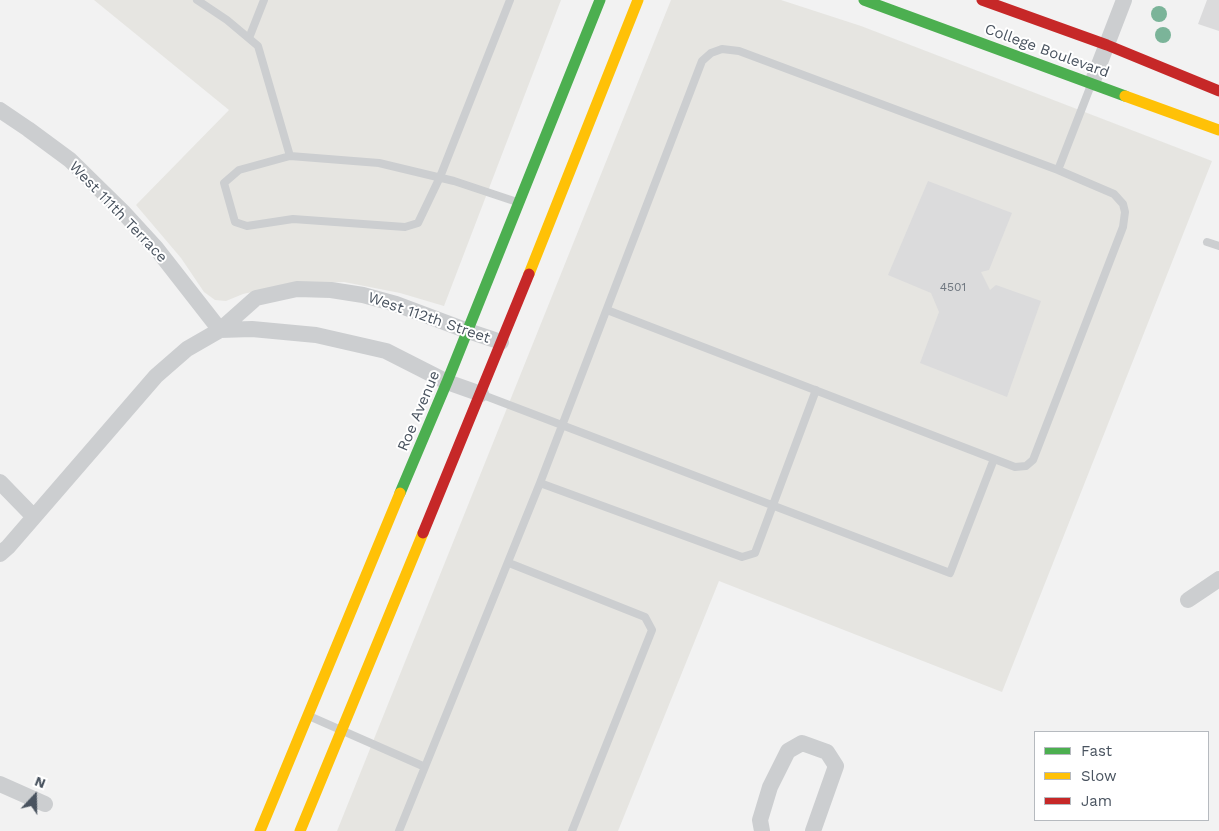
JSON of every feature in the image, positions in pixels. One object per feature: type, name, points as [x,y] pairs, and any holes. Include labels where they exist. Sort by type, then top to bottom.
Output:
[{"type":"main road","name":"Roe Avenue","points":[[260,831],[468,331],[600,0]]},
{"type":"main road","points":[[300,831],[481,394],[638,0]]},
{"type":"main road","name":"College Boulevard","points":[[864,0],[1219,130]]},
{"type":"main road","name":"College Boulevard","points":[[982,0],[1107,45],[1219,92]]},
{"type":"street","points":[[1092,83],[1124,0]]},
{"type":"street","name":"West 111th Terrace","points":[[0,110],[28,128],[70,160],[123,212],[156,248],[220,330]]},
{"type":"street","name":"West 112th Street","points":[[0,554],[156,376],[187,349],[220,330],[256,298],[297,289],[331,290],[372,297],[501,342]]},
{"type":"street","name":"West 112th Street","points":[[220,330],[252,329],[316,335],[386,350],[447,382],[481,394]]},
{"type":"street","points":[[0,482],[34,517]]},
{"type":"street","points":[[1188,600],[1219,580]]},
{"type":"street","points":[[762,831],[760,820],[770,787],[788,750],[802,743],[827,752],[836,766],[813,831]]},
{"type":"street","points":[[0,784],[45,804]]},
{"type":"lane","points":[[197,0],[227,20],[258,46],[290,156]]},
{"type":"lane","points":[[249,38],[264,0]]},
{"type":"lane","points":[[510,0],[440,177],[418,224],[405,227],[293,219],[247,226],[235,222],[224,183],[239,170],[290,156],[379,164],[440,177],[519,203]]},
{"type":"lane","points":[[399,831],[509,563],[702,61],[711,53],[722,49],[739,51],[1058,170],[1114,194],[1123,204],[1125,212],[1123,227],[1032,460],[1026,466],[1015,466],[994,459],[607,310]]},
{"type":"lane","points":[[1058,170],[1092,83]]},
{"type":"lane","points":[[1207,242],[1219,246]]},
{"type":"lane","points":[[540,483],[742,557],[755,553],[816,390]]},
{"type":"lane","points":[[481,394],[950,573],[994,459]]},
{"type":"lane","points":[[509,563],[645,616],[652,630],[572,831]]},
{"type":"lane","points":[[307,715],[425,767]]},
{"type":"shaded area","points":[[94,0],[561,0],[444,306],[400,293],[344,282],[288,284],[243,294],[226,301],[215,300],[204,292],[181,258],[136,205],[229,110]]},
{"type":"shaded area","points":[[671,0],[781,0],[861,26],[1212,161],[1002,692],[719,581],[618,831],[337,831]]},
{"type":"building","points":[[1207,0],[1219,0],[1219,31],[1198,24]]},
{"type":"building","points":[[928,181],[1012,213],[989,270],[981,272],[990,290],[996,285],[1041,301],[1007,397],[920,363],[939,312],[931,293],[888,275]]},
{"type":"traffic: fast","points":[[400,493],[447,382],[600,0]]},
{"type":"traffic: fast","points":[[864,0],[1125,96]]},
{"type":"traffic: slow","points":[[529,274],[638,0]]},
{"type":"traffic: slow","points":[[1125,96],[1219,130]]},
{"type":"traffic: slow","points":[[260,831],[400,493]]},
{"type":"traffic: slow","points":[[300,831],[423,533]]},
{"type":"traffic: jam","points":[[982,0],[1107,45],[1219,91]]},
{"type":"traffic: jam","points":[[423,533],[529,274]]}]
